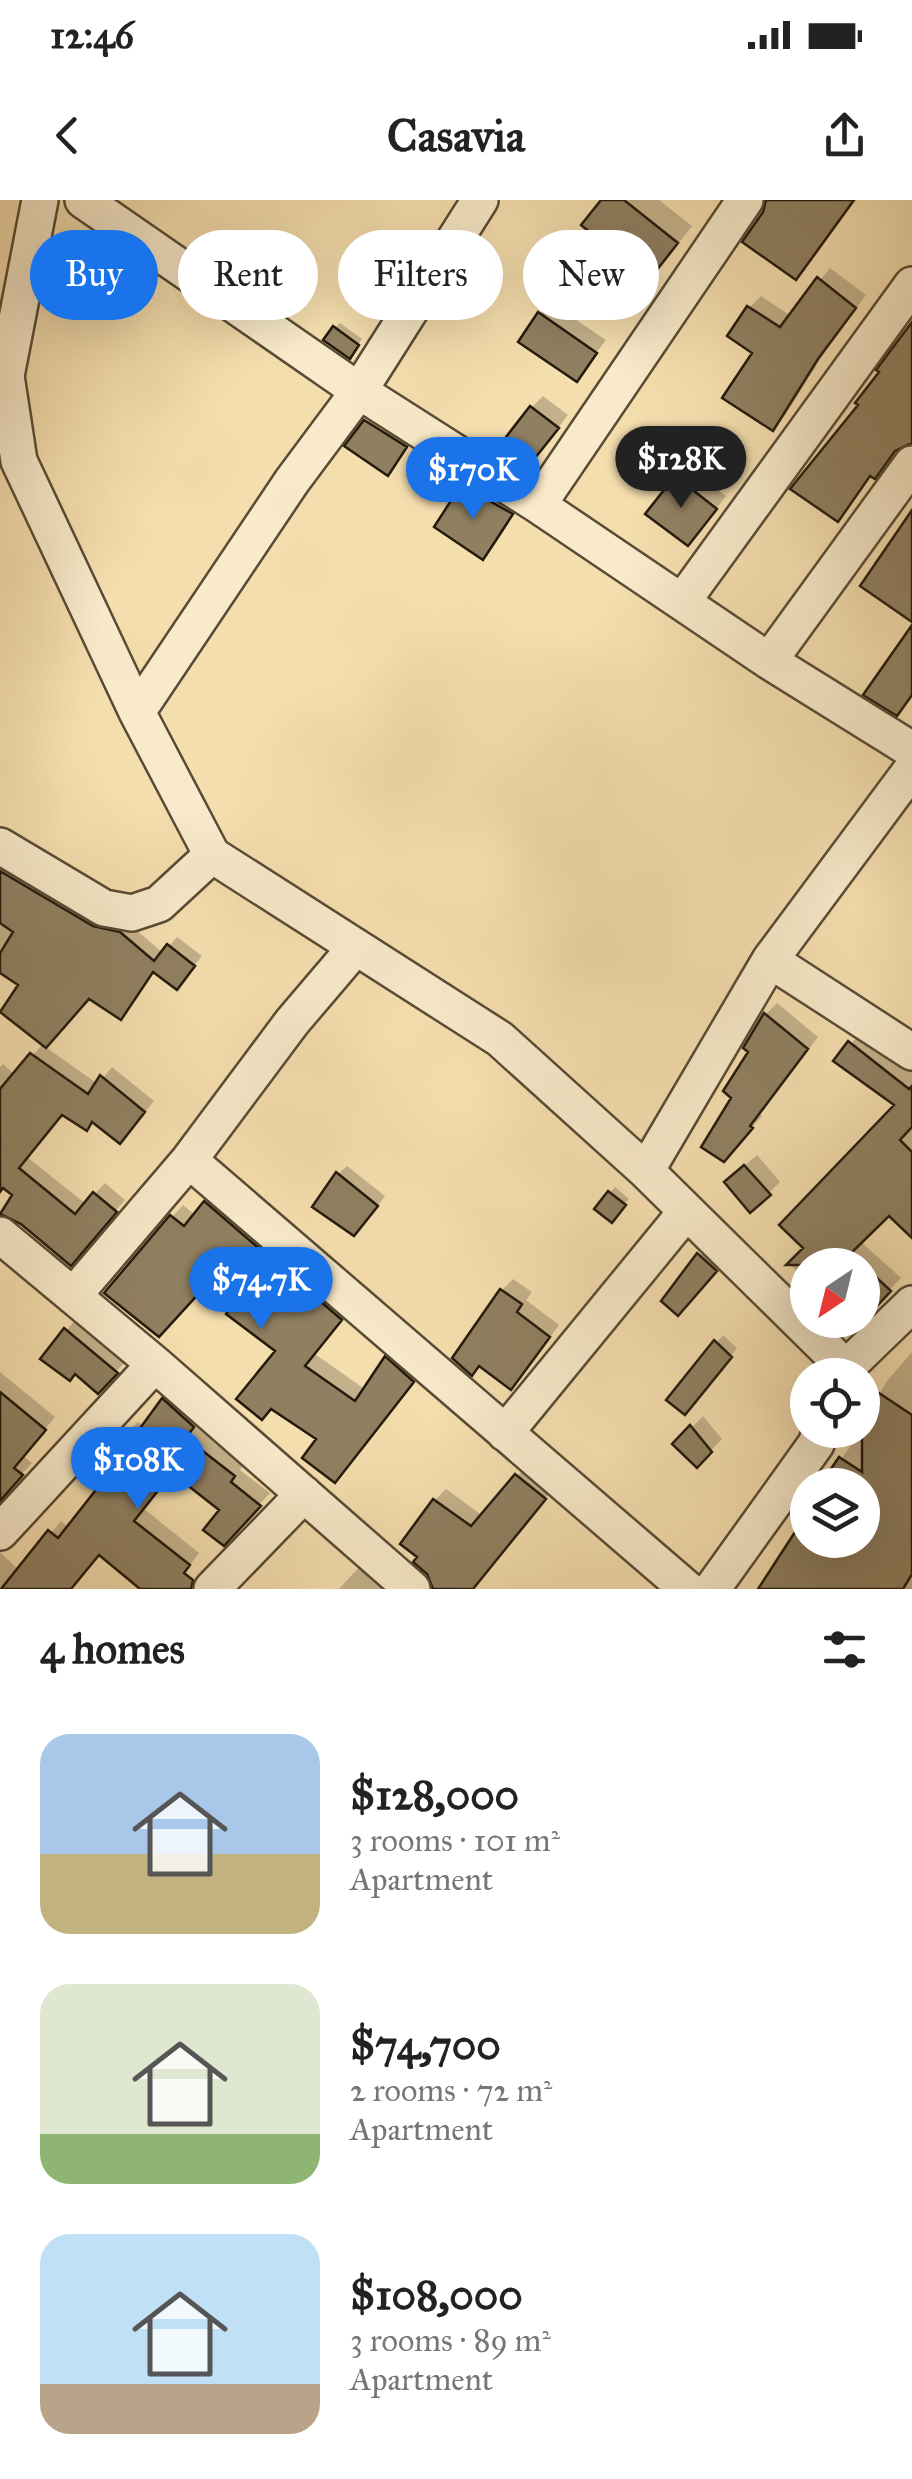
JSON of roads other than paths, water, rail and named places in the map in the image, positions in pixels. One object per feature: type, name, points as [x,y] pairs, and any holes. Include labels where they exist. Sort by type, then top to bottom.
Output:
[{"type":"street","points":[[40,200],[3,374],[19,462],[137,712],[212,856],[500,1039],[646,1171],[831,1358]]},
{"type":"street","points":[[83,200],[359,390],[538,504],[769,662],[912,750]]},
{"type":"street","points":[[137,712],[292,481],[359,390],[480,200]]},
{"type":"street","points":[[538,504],[745,200]]},
{"type":"street","points":[[682,602],[912,285]]},
{"type":"street","points":[[769,662],[912,464]]},
{"type":"street","points":[[646,1171],[770,960],[912,769]]},
{"type":"street","points":[[0,846],[104,908],[132,914],[159,904],[212,856]]},
{"type":"street","points":[[73,1296],[189,1160],[292,1022],[355,948]]},
{"type":"street","points":[[770,960],[912,1052]]},
{"type":"street","points":[[189,1160],[687,1589]]},
{"type":"street","points":[[505,1432],[686,1212]]},
{"type":"street","points":[[0,1235],[155,1364],[412,1589]]},
{"type":"street","points":[[859,1358],[912,1304]]},
{"type":"street","points":[[0,1532],[155,1364]]},
{"type":"street","points":[[712,1589],[813,1448]]},
{"type":"street","points":[[212,1589],[304,1494]]}]
